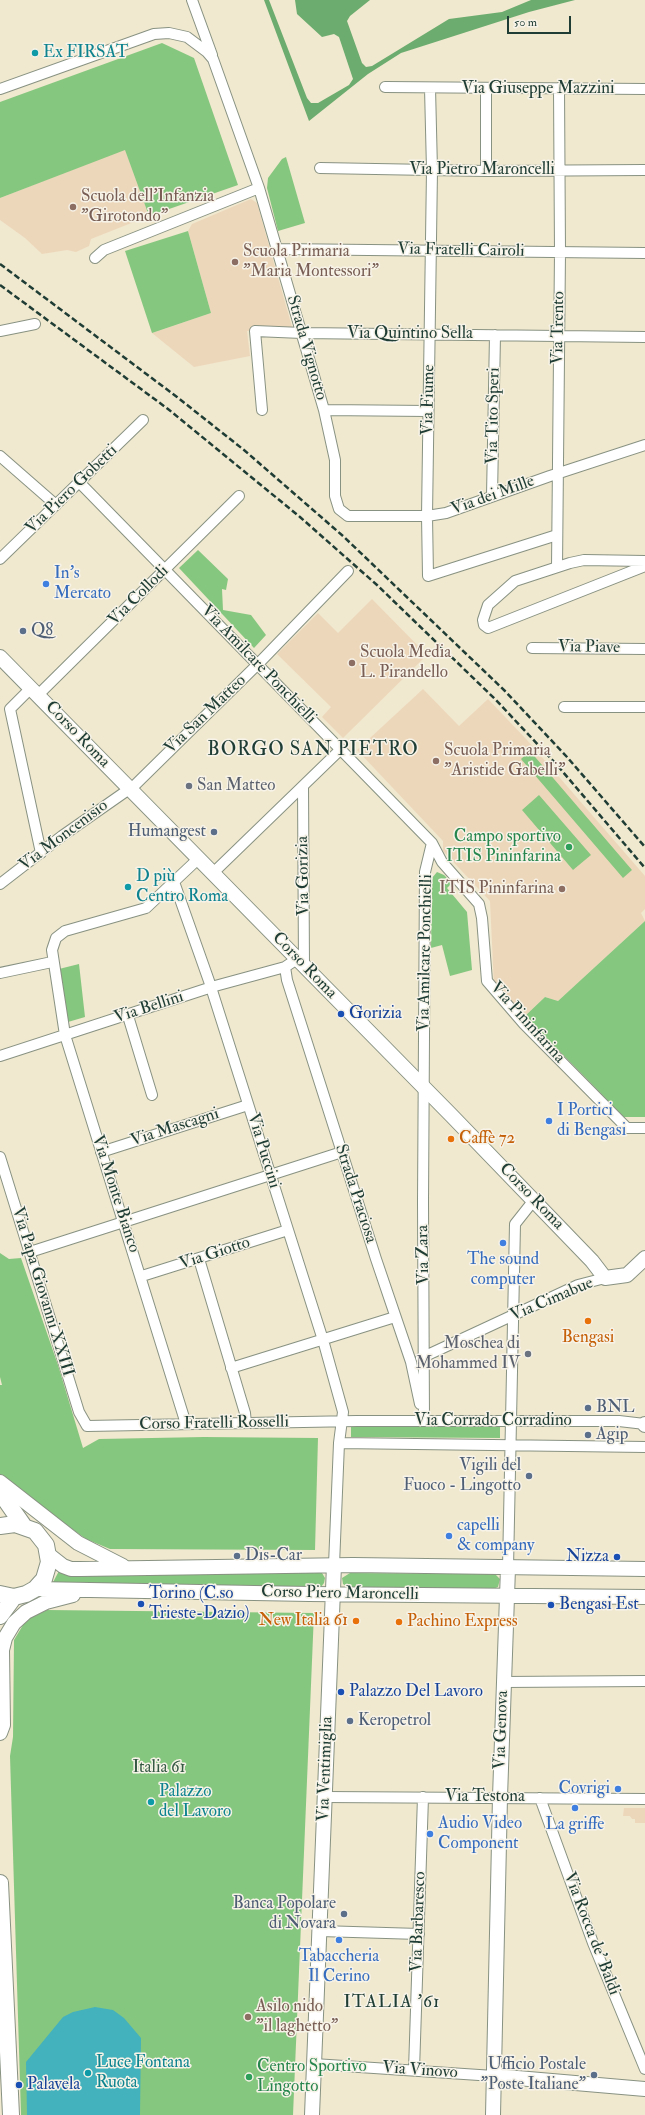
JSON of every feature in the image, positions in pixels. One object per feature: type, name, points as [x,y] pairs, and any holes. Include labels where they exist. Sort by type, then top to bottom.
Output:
[{"type":"main road","points":[[0,1492],[23,1525]]},
{"type":"main road","points":[[0,1526],[11,1524],[23,1525],[35,1531],[41,1537],[49,1555],[48,1568],[44,1579],[35,1589],[26,1594],[7,1595],[0,1616]]},
{"type":"main road","points":[[0,1884],[11,2115]]},
{"type":"street","name":"Strada Vignotto","points":[[192,0],[259,188],[324,410],[336,460],[335,496],[339,509]]},
{"type":"street","name":"Strada Vignotto","points":[[0,89],[154,34],[169,33],[187,37],[201,46],[213,59]]},
{"type":"street","name":"Via Giuseppe Mazzini","points":[[385,87],[486,89],[645,89]]},
{"type":"street","name":"Via Fiume","points":[[430,88],[432,170],[428,411],[428,576],[557,535]]},
{"type":"street","name":"Via Trento","points":[[557,567],[558,335],[560,252],[558,88]]},
{"type":"street","points":[[486,89],[486,171]]},
{"type":"street","name":"Via Pietro Maroncelli","points":[[320,168],[486,171],[645,170]]},
{"type":"street","points":[[95,258],[104,250],[259,188]]},
{"type":"street","name":"Via Fratelli Cairoli","points":[[277,249],[645,253]]},
{"type":"street","points":[[0,331],[35,324]]},
{"type":"street","name":"Via Quintino Sella","points":[[262,410],[254,331],[302,334],[558,335],[645,337]]},
{"type":"street","name":"Via Tito Speri","points":[[492,496],[496,335]]},
{"type":"street","points":[[324,410],[428,411]]},
{"type":"street","name":"Via Piero Gobetti","points":[[0,559],[143,420]]},
{"type":"street","name":"Via dei Mille","points":[[339,509],[348,516],[427,516],[446,513],[558,473],[645,445]]},
{"type":"street","points":[[0,456],[56,505]]},
{"type":"street","name":"Via Amilcare Ponchielli","points":[[80,482],[432,844],[425,872],[424,1088]]},
{"type":"street","name":"Via Collodi","points":[[41,853],[10,709],[34,692],[165,570],[239,496]]},
{"type":"street","points":[[645,561],[584,560],[557,567],[515,582],[488,605],[482,620],[484,625],[488,628],[645,566]]},
{"type":"street","name":"Via San Matteo","points":[[129,788],[135,785],[258,664],[348,571]]},
{"type":"street","name":"Via Piave","points":[[532,648],[645,649]]},
{"type":"street","name":"Corso Roma","points":[[0,657],[534,1200],[592,1261],[606,1278]]},
{"type":"street","points":[[564,707],[645,707]]},
{"type":"street","points":[[212,874],[341,750]]},
{"type":"street","name":"Via Gorizia","points":[[301,963],[304,786]]},
{"type":"street","name":"Via Moncenisio","points":[[0,884],[129,788]]},
{"type":"street","name":"Via Pininfarina","points":[[432,844],[442,862],[479,904],[482,918],[487,981],[524,1024],[627,1128],[645,1128]]},
{"type":"street","name":"Via Monte Bianco","points":[[186,1424],[142,1276],[101,1152],[65,1035],[52,962],[54,943],[65,931],[146,908],[198,859]]},
{"type":"street","name":"Via Puccini","points":[[174,882],[211,988],[323,1340],[343,1412],[340,1422]]},
{"type":"street","points":[[0,973],[52,962]]},
{"type":"street","name":"Via Bellini","points":[[0,1056],[211,988],[301,963]]},
{"type":"street","name":"Strada Praciosa","points":[[285,967],[287,980],[395,1317],[411,1362],[424,1422]]},
{"type":"street","points":[[128,1016],[152,1095]]},
{"type":"street","name":"Via Zara","points":[[424,1088],[424,1422]]},
{"type":"street","name":"Via Mascagni","points":[[101,1152],[248,1105]]},
{"type":"street","points":[[30,1252],[342,1152]]},
{"type":"street","name":"Via Papa Giovanni XXIII","points":[[0,1157],[79,1412],[87,1426]]},
{"type":"street","name":"Via Genova","points":[[493,2115],[500,1797],[512,1422],[515,1224],[534,1200]]},
{"type":"street","name":"Via Giotto","points":[[142,1276],[199,1260],[288,1230]]},
{"type":"street","points":[[606,1278],[627,1275],[645,1258]]},
{"type":"street","points":[[199,1260],[245,1413],[246,1423]]},
{"type":"street","name":"Via Cimabue","points":[[411,1362],[514,1316],[578,1285],[606,1278]]},
{"type":"street","points":[[231,1368],[395,1317]]},
{"type":"street","name":"Via Corrado Corradino","points":[[340,1422],[619,1421],[645,1424]]},
{"type":"street","name":"Corso Fratelli Rosselli","points":[[87,1426],[340,1422]]},
{"type":"street","name":"Via Ventimiglia","points":[[312,2115],[340,1422]]},
{"type":"street","name":"Via Corrado Corradino","points":[[338,1443],[645,1447]]},
{"type":"street","points":[[0,1482],[78,1543],[94,1553],[127,1568]]},
{"type":"street","name":"Corso Piero Maroncelli","points":[[49,1555],[70,1569],[334,1566],[645,1569]]},
{"type":"street","name":"Corso Piero Maroncelli","points":[[35,1589],[333,1595],[645,1597]]},
{"type":"street","points":[[0,1733],[3,1725],[2,1650],[5,1638],[14,1623],[26,1612],[46,1602],[66,1596],[95,1591]]},
{"type":"street","points":[[504,1682],[645,1681]]},
{"type":"street","name":"Via Testona","points":[[325,1797],[500,1797],[645,1800]]},
{"type":"street","name":"Via Barbaresco","points":[[414,2070],[423,1797]]},
{"type":"street","name":"Via Rocca de' Baldi","points":[[540,1798],[593,1943],[645,2069]]},
{"type":"street","points":[[320,1931],[419,1934]]},
{"type":"street","name":"Via Vinovo","points":[[314,2064],[494,2076],[645,2089]]},
{"type":"shaded area","name":"Scuola dell'Infanzia \"Girotondo\"","points":[[125,149],[149,216],[91,239],[89,246],[76,252],[67,250],[42,254],[25,238],[0,220],[0,198]]},
{"type":"shaded area","name":"Scuola Primaria \"Maria Montessori\"","points":[[251,199],[257,203],[292,327],[247,331],[250,356],[194,367],[152,333],[211,313],[188,231],[192,224]]},
{"type":"shaded area","name":"Scuola Media L. Pirandello","points":[[372,599],[427,655],[343,738],[322,717],[331,707],[277,654],[318,613],[338,633]]},
{"type":"shaded area","name":"ITIS Pininfarina","points":[[423,689],[459,726],[488,699],[527,740],[645,876],[645,909],[641,913],[645,921],[558,1001],[545,997],[525,1016],[494,985],[490,901],[443,851],[443,841],[357,750]]},
{"type":"shaded area","points":[[624,1808],[645,1808],[645,1823],[635,1823],[635,1819],[632,1819],[630,1816],[623,1816]]},
{"type":"green space","points":[[264,0],[269,0],[307,98],[311,103],[318,103],[349,85],[353,79],[339,37],[334,34],[322,37],[297,14],[295,0],[370,0],[350,16],[347,21],[362,63],[366,67],[372,66],[449,19],[502,12],[531,0],[575,0],[529,12],[401,53],[368,74],[309,121]]},
{"type":"green space","points":[[162,43],[194,58],[238,185],[149,216],[125,150],[0,198],[0,102]]},
{"type":"green space","points":[[286,157],[305,223],[278,231],[267,188],[268,178],[282,159]]},
{"type":"green space","points":[[188,231],[211,313],[152,333],[125,251]]},
{"type":"green space","points":[[198,550],[228,579],[226,590],[222,589],[223,610],[251,615],[266,635],[254,648],[179,568]]},
{"type":"green space","points":[[530,751],[632,870],[623,878],[521,759]]},
{"type":"green space","points":[[539,795],[591,855],[573,870],[522,810]]},
{"type":"green space","points":[[437,872],[444,875],[452,883],[447,888],[467,912],[472,970],[450,976],[442,945],[431,948],[432,878]]},
{"type":"green space","points":[[645,921],[645,1117],[624,1117],[525,1016],[545,997],[558,1001]]},
{"type":"green space","points":[[79,964],[85,1017],[68,1022],[59,969]]},
{"type":"green space","points":[[0,1253],[9,1259],[21,1258],[58,1365],[83,1448],[99,1439],[204,1437],[318,1438],[315,1550],[110,1549],[86,1539],[0,1477],[0,1385],[2,1385],[0,1377]]},
{"type":"green space","points":[[351,1425],[500,1426],[500,1438],[351,1437]]},
{"type":"green space","points":[[60,1569],[315,1572],[322,1573],[325,1578],[321,1587],[315,1588],[51,1586]]},
{"type":"green space","points":[[350,1573],[495,1574],[500,1579],[498,1587],[493,1589],[350,1589],[343,1584],[342,1578]]},
{"type":"green space","name":"Italia 61","points":[[47,1610],[314,1613],[293,2115],[21,2115],[10,1756],[13,1737],[14,1640],[26,1620]]},
{"type":"water","points":[[95,2007],[113,2010],[124,2018],[141,2038],[140,2115],[27,2115],[26,2062],[63,2017],[73,2012]]},
{"type":"railway","points":[[0,264],[177,397],[244,450],[343,536],[505,691],[567,757],[645,847]]},
{"type":"railway","points":[[0,285],[168,409],[300,517],[377,585],[496,700],[557,765],[645,868]]},
{"type":"place","name":"Ex FIRSAT","points":[[35,53]]},
{"type":"place","name":"Scuola dell'Infanzia \"Girotondo\"","points":[[73,207]]},
{"type":"place","name":"Scuola Primaria \"Maria Montessori\"","points":[[235,262]]},
{"type":"place","name":"In's Mercato","points":[[46,584]]},
{"type":"place","name":"Q8","points":[[23,631]]},
{"type":"place","name":"Scuola Media L. Pirandello","points":[[352,663]]},
{"type":"place","name":"Scuola Primaria \"Aristide Gabelli\"","points":[[436,761]]},
{"type":"place","name":"San Matteo","points":[[189,786]]},
{"type":"place","name":"Humangest","points":[[214,832]]},
{"type":"place","name":"Campo sportivo ITIS Pininfarina","points":[[569,847]]},
{"type":"place","name":"D più Centro Roma","points":[[128,887]]},
{"type":"place","name":"ITIS Pininfarina","points":[[562,889]]},
{"type":"place","name":"Gorizia","points":[[341,1014]]},
{"type":"place","name":"I Portici di Bengasi","points":[[549,1121]]},
{"type":"place","name":"Caffè 72","points":[[451,1139]]},
{"type":"place","name":"The sound computer","points":[[503,1243]]},
{"type":"place","name":"Bengasi","points":[[588,1321]]},
{"type":"place","name":"Moschea di Mohammed IV","points":[[528,1354]]},
{"type":"place","name":"BNL","points":[[588,1408]]},
{"type":"place","name":"Agip","points":[[588,1435]]},
{"type":"place","name":"Vigili del Fuoco - Lingotto","points":[[529,1476]]},
{"type":"place","name":"capelli & company","points":[[449,1536]]},
{"type":"place","name":"Dis-Car","points":[[237,1556]]},
{"type":"place","name":"Nizza","points":[[617,1557]]},
{"type":"place","name":"Torino (C.so Trieste-Dazio)","points":[[141,1604]]},
{"type":"place","name":"Bengasi Est","points":[[551,1605]]},
{"type":"place","name":"New Italia 61","points":[[356,1621]]},
{"type":"place","name":"Pachino Express","points":[[399,1622]]},
{"type":"place","name":"Palazzo Del Lavoro","points":[[341,1692]]},
{"type":"place","name":"Keropetrol","points":[[350,1721]]},
{"type":"place","name":"Covrigi","points":[[618,1789]]},
{"type":"place","name":"Palazzo del Lavoro","points":[[151,1802]]},
{"type":"place","name":"La griffe","points":[[575,1808]]},
{"type":"place","name":"Audio Video Component","points":[[430,1834]]},
{"type":"place","name":"Banca Popolare di Novara","points":[[344,1914]]},
{"type":"place","name":"Tabaccheria Il Cerino","points":[[339,1940]]},
{"type":"place","name":"Asilo nido \"il laghetto\"","points":[[248,2017]]},
{"type":"place","name":"Luce Fontana Ruota","points":[[88,2073]]},
{"type":"place","name":"Ufficio Postale \"Poste Italiane\"","points":[[594,2075]]},
{"type":"place","name":"Centro Sportivo Lingotto","points":[[249,2077]]},
{"type":"place","name":"Palavela","points":[[19,2085]]},
{"type":"district","name":"BORGO SAN PIETRO","points":[[313,751]]},
{"type":"district","name":"ITALIA '61","points":[[392,2003]]}]
